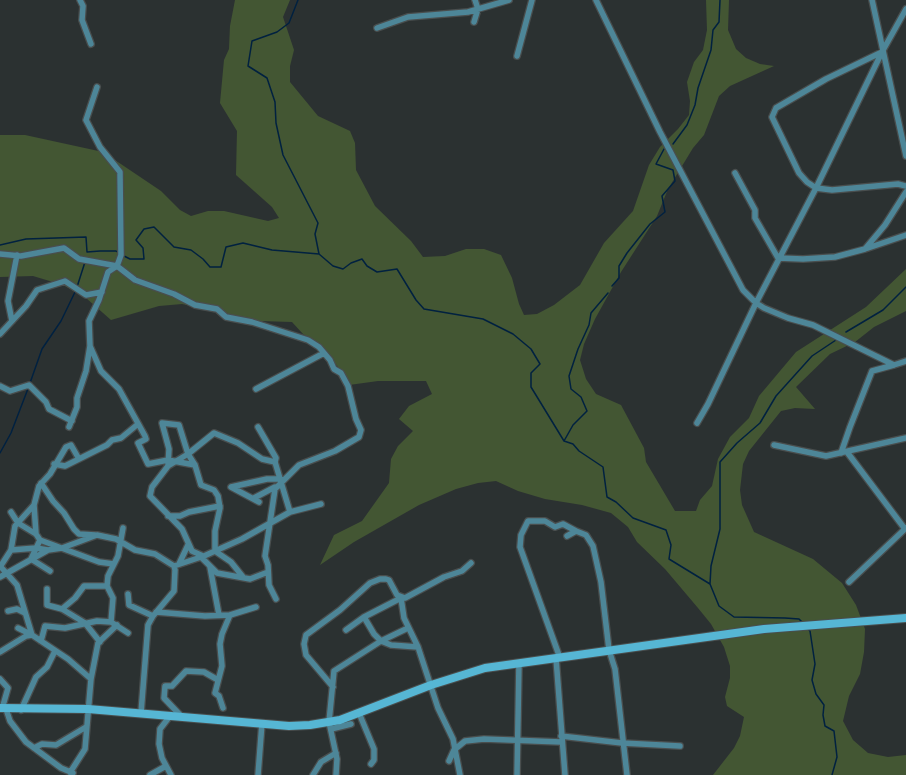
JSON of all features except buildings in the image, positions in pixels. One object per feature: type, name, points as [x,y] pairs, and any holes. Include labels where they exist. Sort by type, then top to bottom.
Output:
[{"type":"street","points":[[80,0],[83,6],[82,20],[91,44]]},
{"type":"street","points":[[474,22],[478,9],[475,0]]},
{"type":"street","points":[[377,28],[408,17],[468,12],[509,0]]},
{"type":"street","points":[[517,56],[532,0]]},
{"type":"street","points":[[596,0],[660,132],[743,290],[756,303],[764,308],[788,318],[813,325],[894,365]]},
{"type":"street","points":[[872,0],[882,52],[906,156]]},
{"type":"street","points":[[697,423],[708,404],[778,258],[816,188],[882,52],[906,9]]},
{"type":"street","points":[[882,52],[826,79],[776,108],[772,117],[799,173],[807,182],[816,188],[832,190],[898,184],[906,186]]},
{"type":"street","points":[[69,427],[77,407],[77,398],[86,371],[90,346],[89,321],[102,292],[108,272],[116,266],[121,255],[120,172],[100,147],[86,120],[97,87]]},
{"type":"street","points":[[735,173],[756,210],[755,218],[778,258]]},
{"type":"street","points":[[865,249],[885,224],[906,192]]},
{"type":"street","points":[[778,258],[803,260],[835,257],[865,249],[906,235]]},
{"type":"street","points":[[0,254],[17,256],[32,255],[64,248],[79,259],[116,266],[135,280],[174,294],[195,305],[217,309],[226,316],[252,322],[308,340],[324,353],[330,360],[334,369],[341,373],[348,386],[356,419],[362,430],[359,437],[335,451],[300,465],[279,480],[275,489],[265,556],[268,565],[268,585],[276,600]]},
{"type":"street","points":[[12,321],[8,301],[17,256]]},
{"type":"street","points":[[0,334],[26,306],[37,290],[65,281],[86,295],[102,292]]},
{"type":"street","points":[[90,346],[101,371],[119,390],[146,438],[138,443],[148,464],[175,462],[195,465]]},
{"type":"street","points":[[256,389],[324,353]]},
{"type":"street","points":[[844,453],[850,426],[872,371],[906,361]]},
{"type":"street","points":[[0,386],[10,391],[29,385],[46,402],[49,409],[72,421]]},
{"type":"street","points":[[215,551],[214,531],[220,506],[218,496],[214,490],[201,486],[195,465],[188,454],[180,425],[162,423],[169,449],[168,463],[152,487],[150,496],[182,529],[188,545],[197,554],[203,556],[217,574],[250,579],[268,572]]},
{"type":"street","points":[[54,464],[65,466],[107,445],[112,440],[121,438],[138,424]]},
{"type":"street","points":[[258,427],[276,458],[279,480],[290,512]]},
{"type":"street","points":[[175,462],[214,434],[238,443],[262,459],[276,464]]},
{"type":"street","points":[[774,445],[826,456],[906,438]]},
{"type":"street","points":[[36,534],[34,505],[39,486],[50,474],[54,464],[66,447],[71,445],[79,459]]},
{"type":"street","points":[[844,453],[906,529],[849,582]]},
{"type":"street","points":[[275,489],[257,500],[231,487],[267,479],[279,480]]},
{"type":"street","points":[[41,483],[79,534],[97,535],[121,542],[136,550],[155,554],[176,565],[215,551],[290,512],[321,504]]},
{"type":"street","points":[[32,635],[17,585],[0,567],[11,550],[13,532],[18,523],[34,505]]},
{"type":"street","points":[[168,516],[180,516],[189,512],[220,506]]},
{"type":"street","points":[[11,512],[18,523],[36,534],[40,540],[99,562],[114,564]]},
{"type":"street","points":[[565,775],[561,739],[558,658],[520,547],[521,535],[528,521],[545,521],[555,527],[563,524],[586,535],[593,546],[601,582],[609,650],[615,669],[622,743],[627,775]]},
{"type":"street","points":[[111,622],[113,598],[107,586],[108,576],[114,564],[121,542],[123,528]]},
{"type":"street","points":[[567,536],[576,531]]},
{"type":"street","points":[[11,550],[36,548],[49,550],[62,548],[97,535]]},
{"type":"street","points":[[31,559],[40,540]]},
{"type":"street","points":[[141,713],[148,642],[148,625],[154,614],[174,591],[176,565],[188,545]]},
{"type":"street","points":[[0,577],[49,550]]},
{"type":"street","points":[[215,551],[231,562],[243,577]]},
{"type":"street","points":[[31,559],[50,571]]},
{"type":"street","points":[[346,630],[364,617],[401,598],[405,598],[444,577],[462,571],[471,563]]},
{"type":"street","points":[[210,566],[219,615]]},
{"type":"street","points":[[333,688],[306,655],[304,649],[306,635],[340,610],[370,583],[380,579],[389,580],[397,596],[401,598],[404,618],[418,647],[438,708],[451,735],[460,775]]},
{"type":"street","points":[[62,609],[75,598],[84,586],[107,586]]},
{"type":"street","points":[[47,589],[47,605],[62,609],[85,623],[100,642]]},
{"type":"street","points":[[128,594],[129,605],[154,614],[230,615],[256,607]]},
{"type":"street","points":[[8,611],[17,610],[25,613]]},
{"type":"street","points":[[223,708],[219,696],[215,693],[222,666],[220,644],[222,634],[230,615]]},
{"type":"street","points":[[364,617],[374,634],[381,641],[391,645],[418,647]]},
{"type":"street","points":[[330,725],[431,685],[485,668],[764,629],[819,623],[906,618]]},
{"type":"street","points":[[41,641],[45,626],[65,628],[85,623],[111,622],[128,633]]},
{"type":"street","points":[[0,679],[8,688],[3,709],[10,721],[26,742],[61,768],[72,774],[85,749],[91,679],[100,642],[117,625]]},
{"type":"street","points":[[18,628],[41,641],[91,679]]},
{"type":"street","points":[[336,775],[338,764],[330,725],[334,671],[381,641],[408,628]]},
{"type":"street","points":[[0,652],[26,636],[32,635]]},
{"type":"street","points":[[21,710],[36,677],[47,666],[55,651]]},
{"type":"street","points":[[517,775],[519,663]]},
{"type":"street","points":[[182,717],[164,698],[165,686],[172,686],[186,671],[204,672],[218,680]]},
{"type":"street","points":[[3,709],[88,709],[296,726],[351,724]]},
{"type":"street","points":[[359,713],[374,749],[374,760],[371,764]]},
{"type":"street","points":[[170,716],[160,729],[159,737],[162,758],[171,775]]},
{"type":"street","points":[[258,775],[262,724]]},
{"type":"street","points":[[34,748],[42,744],[56,745],[86,727]]},
{"type":"street","points":[[451,735],[465,741],[484,739],[517,741],[561,739],[680,746]]},
{"type":"street","points":[[449,761],[454,750],[465,741]]},
{"type":"street","points":[[313,775],[321,762],[336,753]]},
{"type":"street","points":[[150,775],[166,766]]},
{"type":"green space","points":[[235,0],[290,0],[283,17],[294,50],[290,66],[290,82],[318,116],[350,131],[355,143],[356,170],[375,206],[411,241],[423,257],[445,256],[466,249],[484,249],[501,255],[512,278],[519,304],[524,315],[537,314],[554,305],[580,285],[604,243],[633,211],[649,165],[660,147],[678,129],[689,115],[690,101],[687,82],[694,62],[703,50],[707,30],[706,0],[729,0],[728,30],[736,49],[746,58],[760,64],[774,66],[730,86],[719,96],[704,135],[693,148],[668,189],[657,216],[621,272],[595,319],[584,344],[580,360],[586,379],[596,394],[621,405],[644,448],[646,462],[675,511],[696,511],[700,500],[712,486],[718,459],[730,437],[749,418],[759,396],[796,352],[866,307],[906,269],[906,311],[874,327],[855,342],[830,354],[796,387],[815,409],[795,408],[781,411],[749,451],[743,464],[740,490],[742,505],[754,532],[813,559],[842,583],[856,605],[865,629],[864,652],[860,674],[849,696],[843,721],[853,740],[868,753],[888,757],[906,755],[906,775],[713,775],[734,748],[740,736],[744,717],[727,706],[725,697],[730,678],[730,666],[724,647],[711,624],[698,608],[665,569],[637,542],[628,527],[611,513],[582,505],[545,499],[518,491],[496,481],[478,483],[456,489],[419,505],[354,542],[320,565],[334,535],[362,521],[389,483],[391,459],[398,446],[413,431],[399,419],[409,406],[432,394],[426,381],[378,381],[349,385],[342,372],[320,344],[303,334],[292,322],[260,321],[182,304],[159,306],[111,320],[86,298],[63,285],[33,276],[0,277],[0,135],[25,135],[103,152],[161,191],[180,210],[191,216],[208,211],[224,211],[268,221],[279,218],[272,207],[236,175],[237,131],[220,103],[224,60],[229,49],[230,26]]},
{"type":"waterway","points":[[298,0],[289,23],[277,32],[252,41],[248,66],[267,78],[275,102],[276,123],[283,155],[318,223],[315,234],[319,254]]},
{"type":"waterway","points":[[673,144],[687,125],[695,105],[698,88],[711,50],[713,30],[719,22],[720,0]]},
{"type":"waterway","points":[[612,286],[619,278],[619,266],[627,253],[650,224],[665,212],[662,196],[675,181],[673,170],[656,164],[664,149]]},
{"type":"waterway","points":[[122,255],[130,259],[144,259],[143,248],[136,240],[144,229],[154,227],[174,247],[191,250],[203,259],[210,267],[221,267],[226,247],[243,243],[272,250],[319,254],[333,266],[343,269],[351,263],[362,259],[367,266],[377,272],[397,269],[416,300],[424,309],[483,319],[513,334],[531,349],[540,364],[531,373],[531,387],[564,441],[573,444],[579,451],[603,467],[607,497],[616,502],[633,518],[666,530],[671,545],[669,559],[710,584],[719,606],[734,617],[799,619],[802,622]]},
{"type":"waterway","points":[[0,245],[26,239],[86,237],[87,252],[116,251],[119,253]]},
{"type":"waterway","points":[[77,287],[85,262]]},
{"type":"waterway","points":[[846,332],[883,310],[906,287]]},
{"type":"waterway","points":[[30,383],[42,349],[61,321],[76,290]]},
{"type":"waterway","points":[[564,441],[573,425],[587,411],[581,397],[571,389],[569,376],[578,349],[589,325],[591,313],[608,293]]},
{"type":"waterway","points":[[710,584],[711,566],[720,529],[720,462],[737,443],[760,423],[776,396],[812,356],[836,340]]},
{"type":"waterway","points":[[0,453],[11,433],[29,386]]},
{"type":"waterway","points":[[807,628],[810,631],[815,664],[812,680],[816,694],[824,705],[823,715],[825,726],[834,731],[837,757],[832,775]]}]
